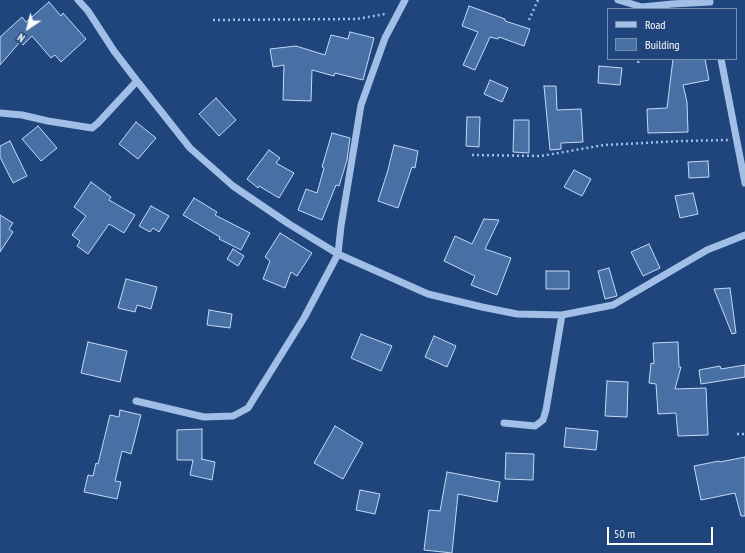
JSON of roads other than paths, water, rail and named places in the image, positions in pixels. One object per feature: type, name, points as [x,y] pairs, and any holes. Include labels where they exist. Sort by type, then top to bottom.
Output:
[{"type":"street","points":[[78,0],[88,11],[137,81],[190,148],[234,186],[288,224],[338,254],[428,294],[517,314],[562,315],[613,305],[707,250],[745,235]]},
{"type":"street","points":[[136,401],[204,418],[233,416],[248,408],[304,318],[338,254],[341,226],[361,105],[385,38],[405,0]]},
{"type":"street","points":[[618,0],[642,7],[672,4],[710,4]]},
{"type":"street","points":[[721,60],[745,183]]},
{"type":"street","points":[[0,113],[92,128],[98,124],[137,81]]},
{"type":"street","points":[[504,423],[535,426],[543,420],[562,315]]}]
